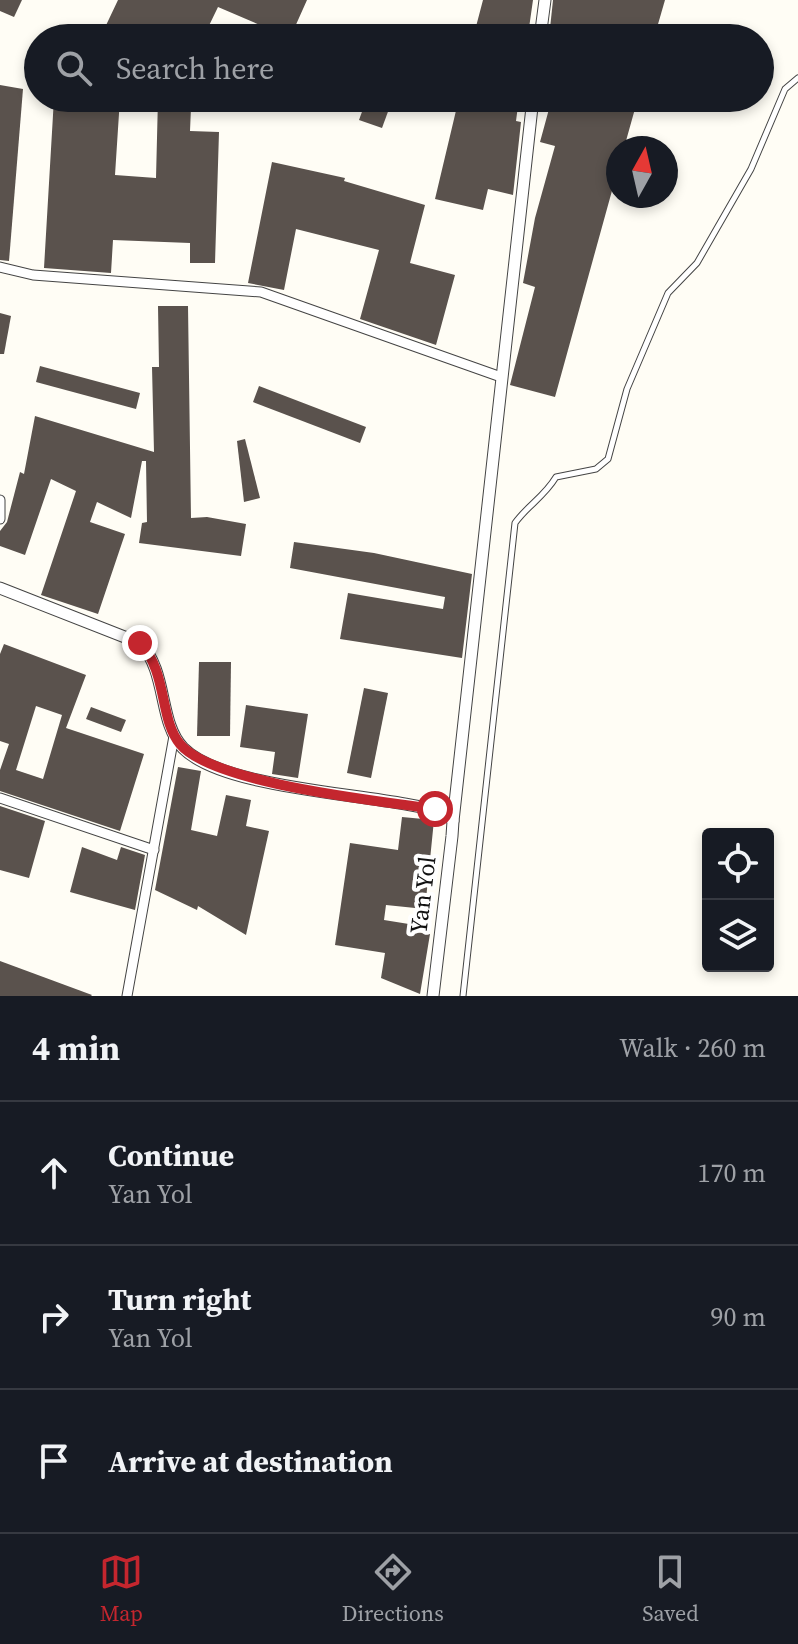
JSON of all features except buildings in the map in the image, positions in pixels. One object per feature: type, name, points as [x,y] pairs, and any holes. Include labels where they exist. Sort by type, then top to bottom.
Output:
[{"type":"street","points":[[542,24],[545,0]]},
{"type":"street","name":"Yan Yol","points":[[433,996],[531,112]]},
{"type":"street","points":[[0,267],[33,275],[261,292],[501,377]]},
{"type":"street","points":[[0,500],[0,519]]},
{"type":"street","points":[[0,588],[140,643],[150,653],[156,669],[174,736],[127,996]]},
{"type":"street","points":[[174,736],[196,758],[246,775],[435,809],[448,814],[453,821]]},
{"type":"street","points":[[0,798],[154,850]]},
{"type":"lane","points":[[463,996],[515,523],[527,506],[543,498],[556,477],[596,469],[608,459],[627,389],[668,293],[697,263],[751,169],[785,89],[798,78]]},
{"type":"route","points":[[140,643],[150,653],[156,669],[174,736],[196,758],[259,779],[300,788],[435,809]]}]
